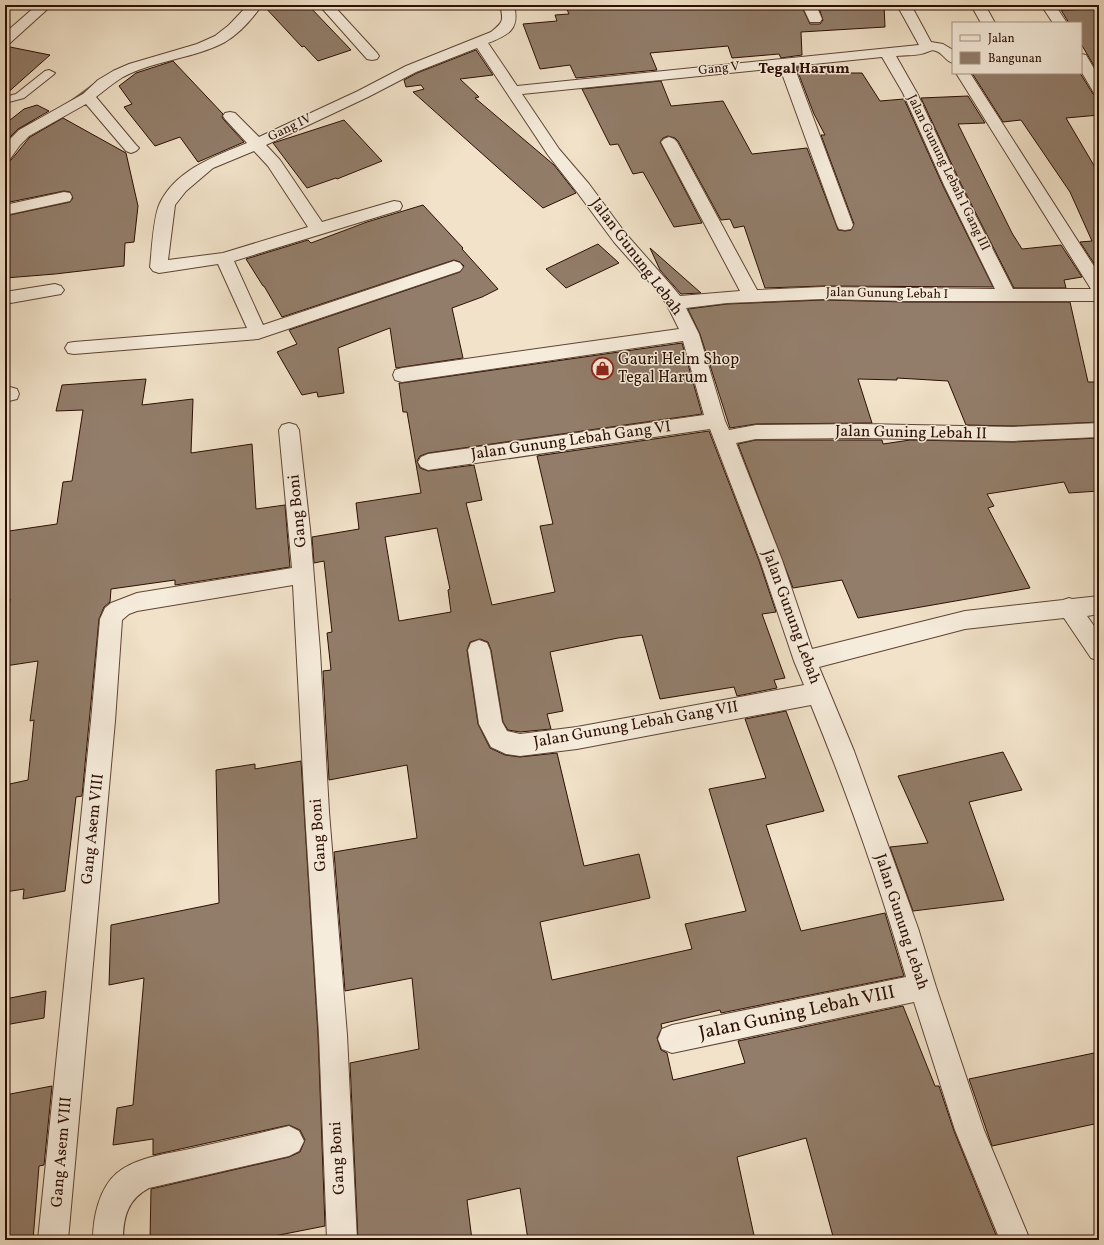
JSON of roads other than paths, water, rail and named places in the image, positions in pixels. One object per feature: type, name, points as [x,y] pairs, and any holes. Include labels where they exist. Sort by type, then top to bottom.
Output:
[{"type":"street","points":[[5,40],[45,5]]},
{"type":"street","points":[[5,156],[14,142],[24,133],[88,97],[99,86],[124,70],[180,55],[221,38],[232,30],[255,5]]},
{"type":"street","points":[[326,5],[372,56]]},
{"type":"street","name":"Gang IV","points":[[224,258],[159,267],[163,226],[168,204],[180,187],[207,165],[257,144],[363,94],[411,69],[496,35],[508,25],[510,17],[507,5]]},
{"type":"street","points":[[809,5],[815,19]]},
{"type":"street","points":[[904,5],[926,46],[944,48],[952,58]]},
{"type":"street","points":[[978,5],[987,22]]},
{"type":"street","points":[[1048,5],[1059,22]]},
{"type":"street","name":"Jalan Gunung Lebah","points":[[480,42],[553,152],[583,188],[620,238],[674,303],[690,334],[720,429],[771,560],[805,661],[842,751],[903,921],[922,987],[970,1130],[1015,1240]]},
{"type":"street","name":"Gang V","points":[[512,91],[785,62],[887,53],[923,49],[926,46]]},
{"type":"street","name":"Jalan Gunung Lebah I Gang III","points":[[887,53],[910,93],[952,185],[1007,295]]},
{"type":"street","points":[[1082,60],[1099,90]]},
{"type":"street","points":[[785,62],[845,225]]},
{"type":"street","points":[[963,74],[996,123],[1099,288]]},
{"type":"street","points":[[88,97],[131,148]]},
{"type":"street","points":[[230,116],[274,163],[318,229]]},
{"type":"street","points":[[669,142],[752,297]]},
{"type":"street","points":[[5,210],[64,197]]},
{"type":"street","points":[[258,333],[224,258],[394,206]]},
{"type":"street","points":[[74,348],[258,333],[454,267]]},
{"type":"street","points":[[5,298],[55,290]]},
{"type":"street","name":"Jalan Gunung Lebah I","points":[[674,303],[727,297],[823,293],[907,295],[1099,295]]},
{"type":"street","points":[[402,374],[690,334]]},
{"type":"street","name":"Jalan Guning Lebah II","points":[[720,429],[756,432],[861,431],[1013,434],[1099,430]]},
{"type":"street","name":"Jalan Gunung Lebah Gang VI","points":[[428,462],[720,429]]},
{"type":"street","name":"Gang Boni","points":[[289,430],[304,575],[317,820],[333,1035],[342,1240]]},
{"type":"street","name":"Gang Asem VIII","points":[[53,1240],[103,721],[111,619],[115,610],[118,608],[137,602],[304,575]]},
{"type":"street","points":[[805,661],[965,620],[1069,607],[1099,605]]},
{"type":"street","points":[[1069,607],[1099,651]]},
{"type":"street","name":"Jalan Gunung Lebah Gang VII","points":[[479,650],[491,724],[499,738],[506,743],[520,745],[577,738],[818,693]]},
{"type":"street","name":"Jalan Guning Lebah VIII","points":[[672,1039],[922,987]]},
{"type":"street","points":[[108,1240],[113,1204],[125,1186],[144,1174],[288,1141]]},
{"type":"lane","points":[[5,100],[20,96],[49,73]]},
{"type":"waterway","points":[[67,105],[96,84]]},
{"type":"waterway","points":[[5,132],[41,120]]},
{"type":"place","name":"Gauri Helm Shop Tegal Harum","points":[[603,369]]},
{"type":"district","name":"Tegal Harum","points":[[804,69]]}]
